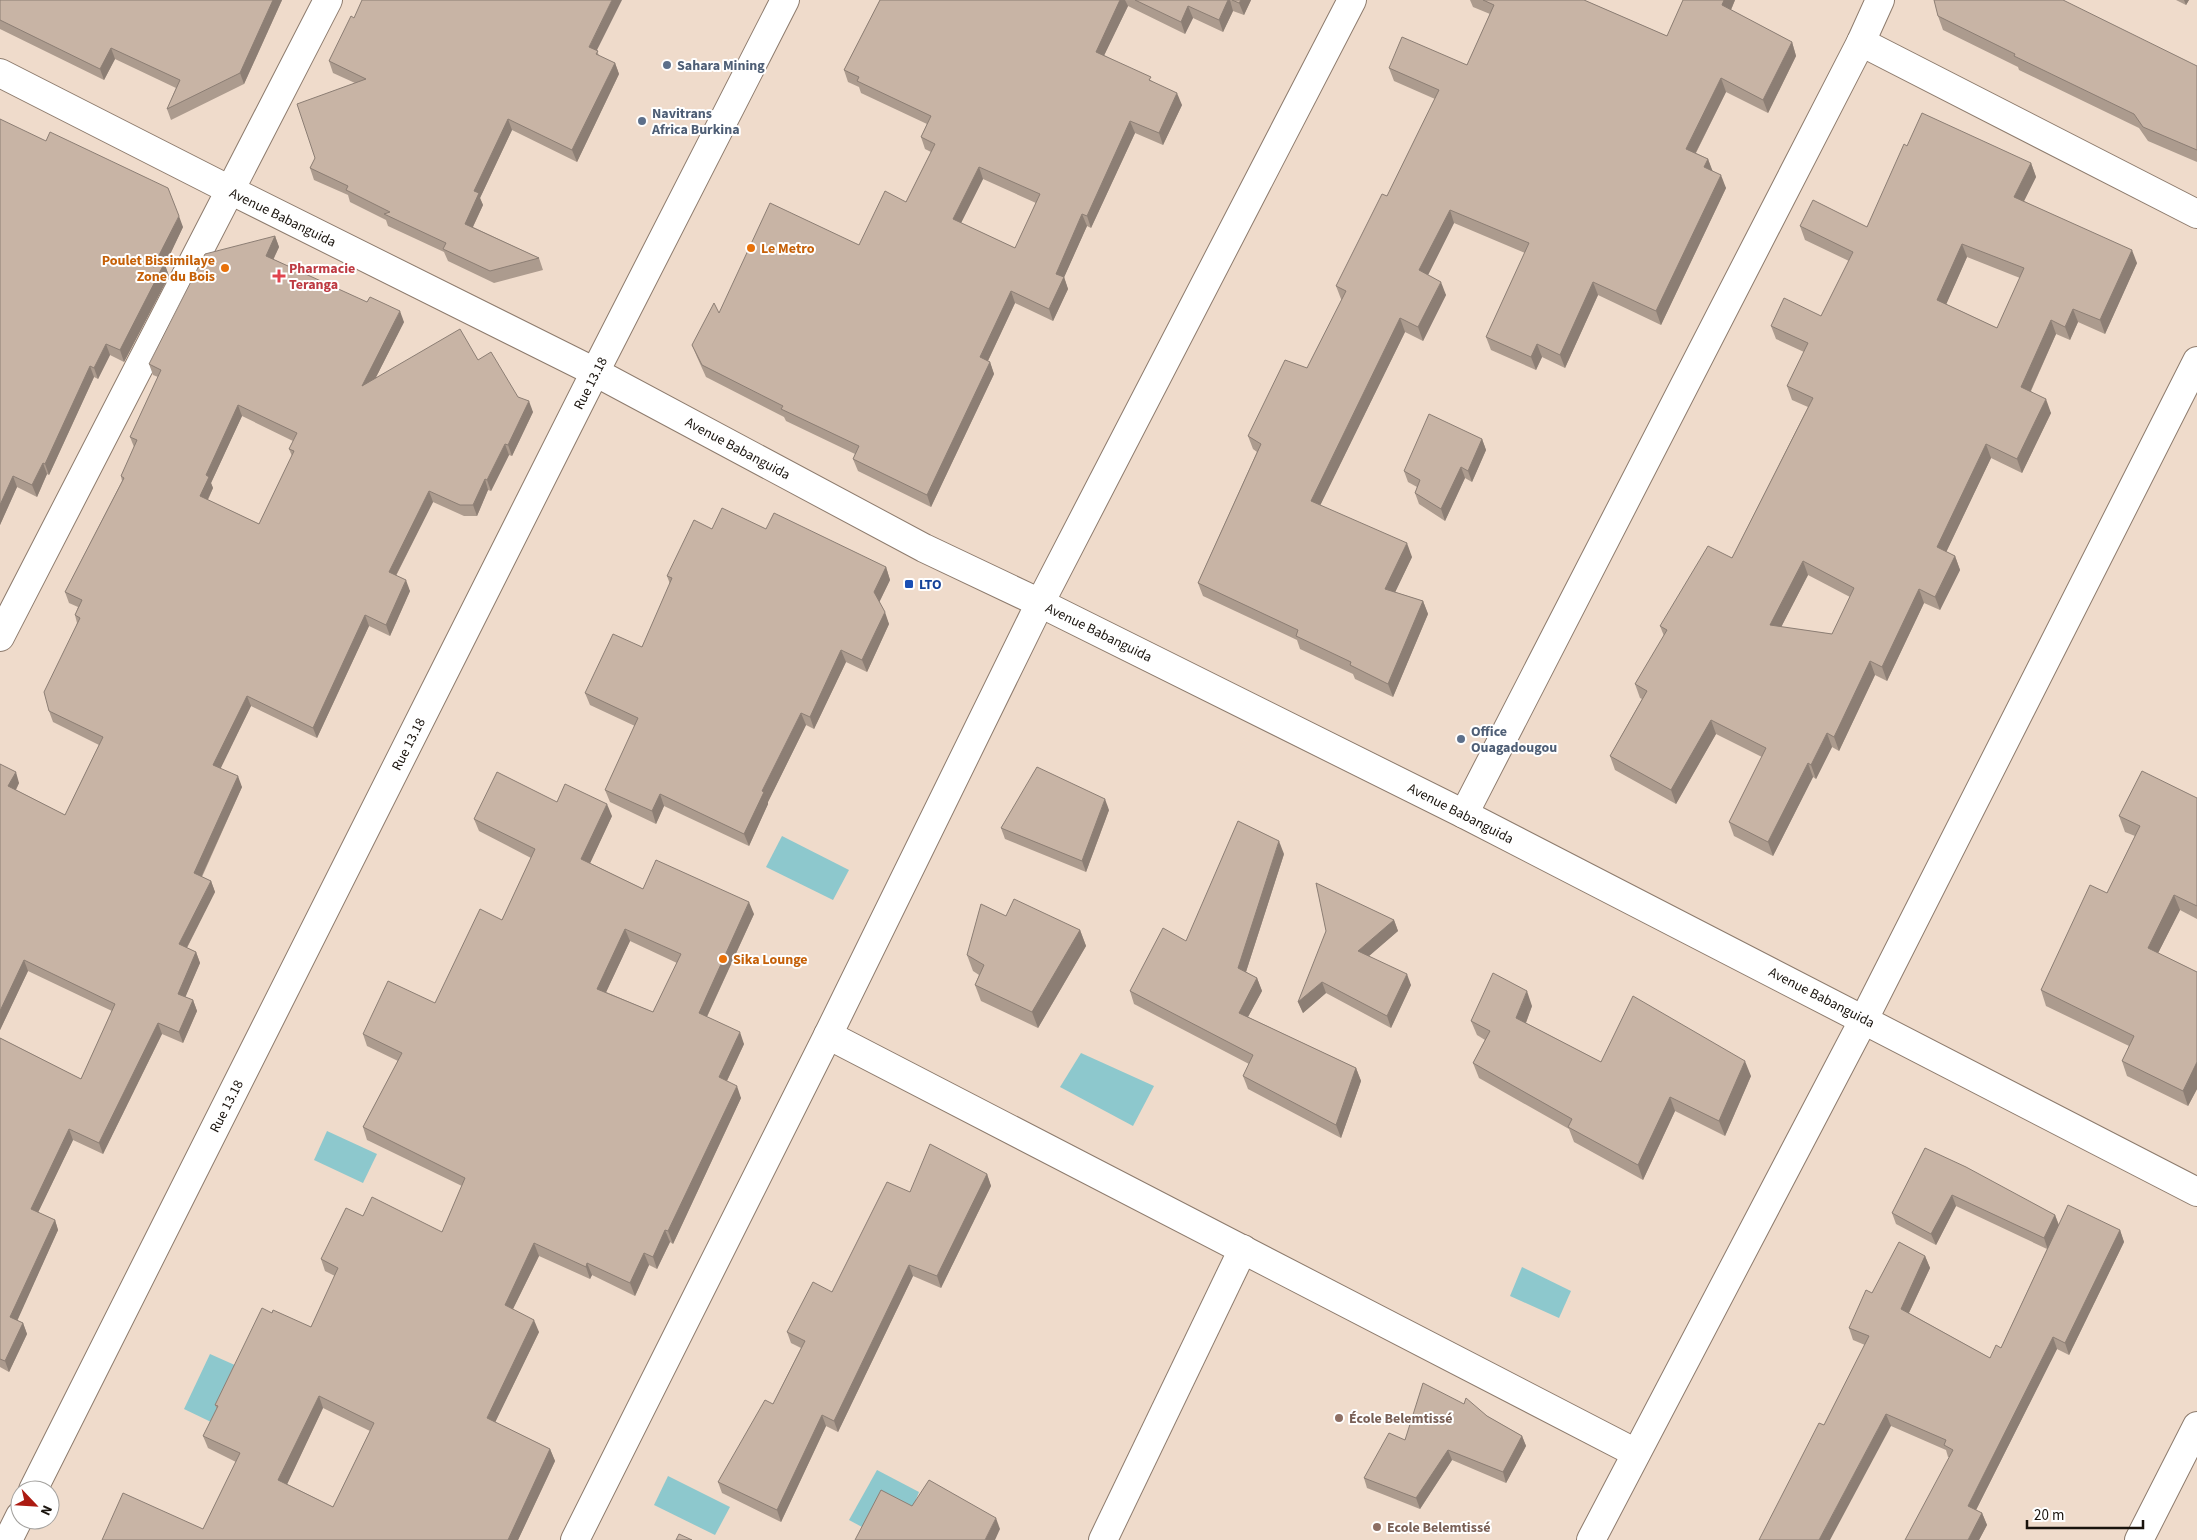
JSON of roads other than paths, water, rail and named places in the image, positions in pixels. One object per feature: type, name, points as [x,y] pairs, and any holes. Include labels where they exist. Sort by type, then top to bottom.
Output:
[{"type":"street","points":[[0,638],[328,0]]},
{"type":"street","name":"Rue 13.18","points":[[38,1480],[595,372],[785,0]]},
{"type":"street","points":[[575,1540],[828,1035],[1040,603],[1352,0]]},
{"type":"street","points":[[1464,814],[1861,42],[1880,0]]},
{"type":"street","points":[[1861,42],[2197,214]]},
{"type":"street","name":"Avenue Babanguida","points":[[0,73],[595,372],[924,548],[1040,603],[1464,814],[2197,1192]]},
{"type":"street","points":[[1592,1540],[1864,1019],[2197,361]]},
{"type":"street","points":[[828,1035],[1636,1453]]},
{"type":"street","points":[[1103,1540],[1243,1249]]},
{"type":"street","points":[[2139,1540],[2197,1426]]},
{"type":"water","points":[[782,836],[849,870],[833,900],[766,867]]},
{"type":"water","points":[[1081,1053],[1154,1086],[1133,1126],[1060,1087]]},
{"type":"water","points":[[327,1131],[377,1154],[363,1183],[314,1160]]},
{"type":"water","points":[[1522,1267],[1571,1291],[1559,1318],[1510,1296]]},
{"type":"water","points":[[210,1354],[237,1366],[211,1422],[184,1409]]},
{"type":"water","points":[[877,1470],[919,1492],[913,1507],[862,1527],[849,1520]]},
{"type":"water","points":[[668,1476],[730,1507],[715,1535],[654,1505]]},
{"type":"place","name":"Sahara Mining","points":[[667,65]]},
{"type":"place","name":"Navitrans Africa Burkina","points":[[642,121]]},
{"type":"place","name":"Le Metro","points":[[751,248]]},
{"type":"place","name":"Poulet Bissimilaye Zone du Bois","points":[[225,268]]},
{"type":"place","name":"Pharmacie Teranga","points":[[279,276]]},
{"type":"place","name":"LTO","points":[[909,584]]},
{"type":"place","name":"Office Ouagadougou","points":[[1461,739]]},
{"type":"place","name":"Sika Lounge","points":[[723,959]]},
{"type":"place","name":"École Belemtissé","points":[[1339,1418]]},
{"type":"place","name":"Ecole Belemtissé","points":[[1377,1527]]}]
